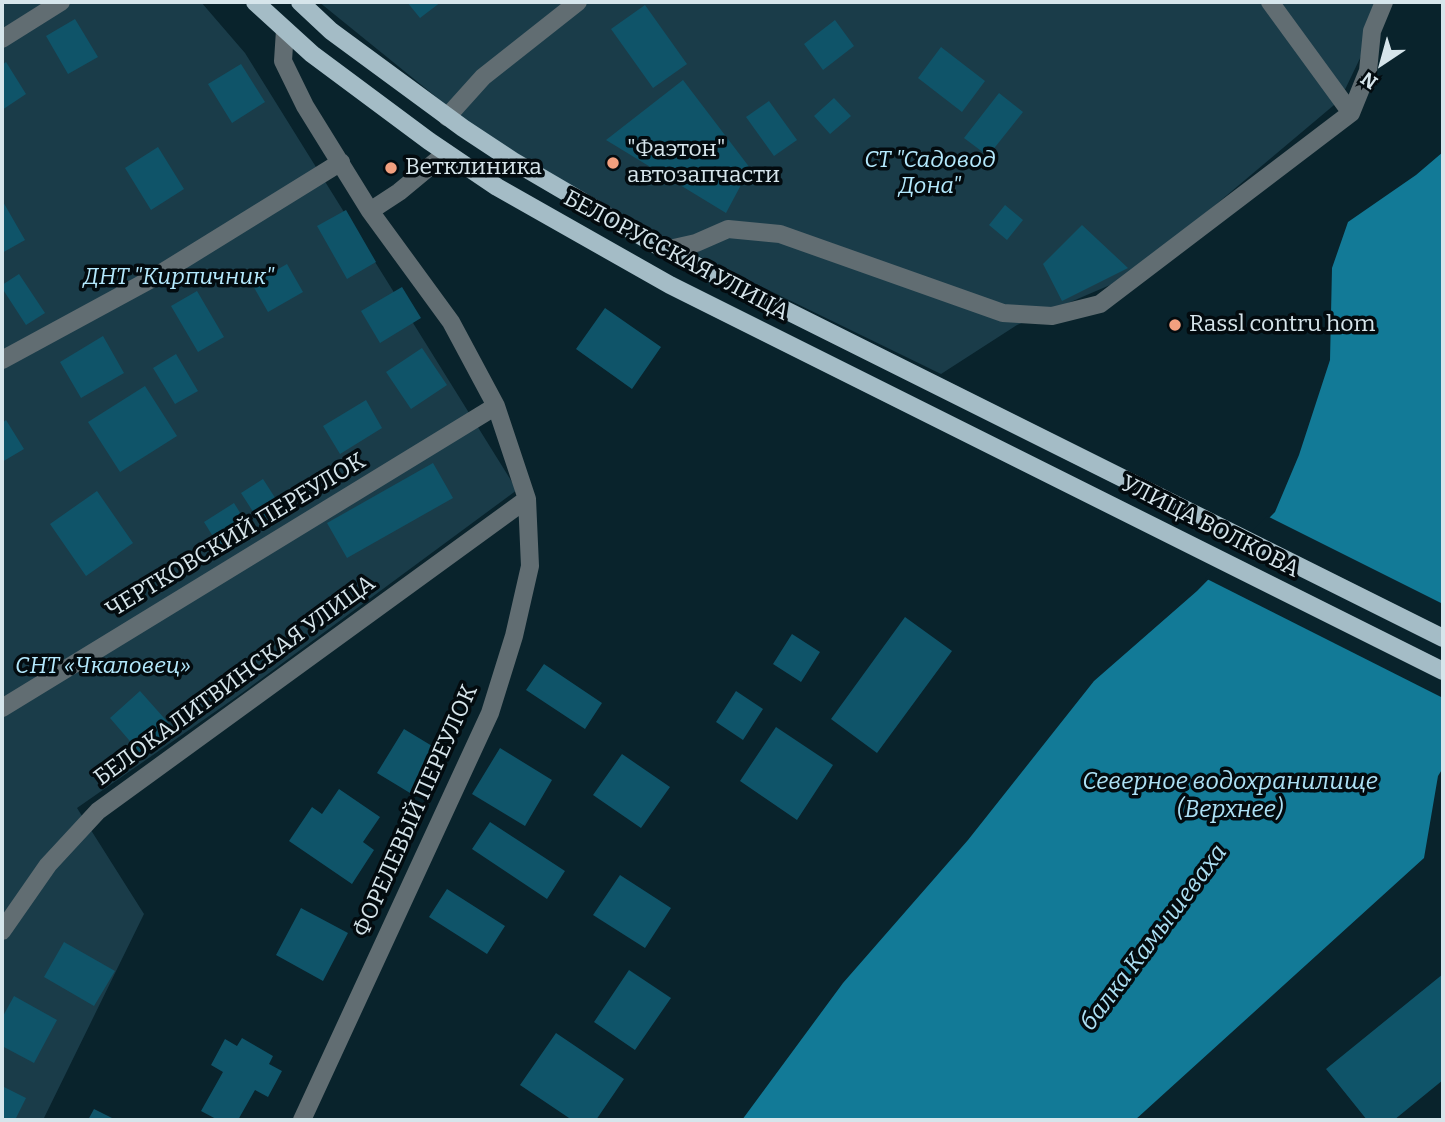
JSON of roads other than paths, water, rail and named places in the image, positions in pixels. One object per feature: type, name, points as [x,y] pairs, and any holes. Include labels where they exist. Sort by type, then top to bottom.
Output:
[{"type":"main road","name":"БЕЛОРУССКАЯ УЛИЦА","points":[[256,2],[285,30],[340,75],[497,187],[670,285],[955,428]]},
{"type":"main road","name":"БЕЛОРУССКАЯ УЛИЦА","points":[[300,2],[331,31],[447,117],[513,161],[665,250],[969,401]]},
{"type":"main road","name":"УЛИЦА ВОЛКОВА","points":[[969,401],[1443,638]]},
{"type":"main road","name":"УЛИЦА ВОЛКОВА","points":[[955,428],[1443,671]]},
{"type":"street","points":[[2,39],[61,2]]},
{"type":"street","points":[[447,117],[483,77],[578,2]]},
{"type":"street","points":[[1270,2],[1351,113]]},
{"type":"street","points":[[665,250],[696,243],[728,229],[780,234],[1003,313],[1052,316],[1100,304],[1351,113],[1368,71],[1372,31],[1384,2]]},
{"type":"street","name":"ФОРЕЛЕВЫЙ ПЕРЕУЛОК","points":[[285,30],[283,61],[305,106],[370,211],[451,322],[496,406],[527,499],[530,566],[514,636],[490,713],[302,1120]]},
{"type":"street","points":[[370,211],[399,192],[446,153]]},
{"type":"street","points":[[2,360],[155,278],[341,162]]},
{"type":"street","name":"ЧЕРТКОВСКИЙ ПЕРЕУЛОК","points":[[2,708],[496,406]]},
{"type":"street","name":"БЕЛОКАЛИТВИНСКАЯ УЛИЦА","points":[[2,931],[48,865],[98,811],[527,499]]},
{"type":"water","name":"Северное водохранилище (Верхнее)","points":[[1443,152],[1443,768],[1438,776],[1424,858],[1135,1120],[742,1120],[843,983],[968,840],[1094,681],[1197,591],[1275,512],[1299,455],[1330,360],[1332,268],[1348,222],[1416,175]]},
{"type":"place","name":"\"Фаэтон\" автозапчасти","points":[[613,163]]},
{"type":"place","name":"Ветклиника","points":[[391,168]]},
{"type":"place","name":"Rassl contru hom","points":[[1175,325]]},
{"type":"park label","name":"СТ \"Садовод Дона\"","points":[[930,174]]},
{"type":"park label","name":"ДНТ \"Кирпичник\"","points":[[179,278]]},
{"type":"park label","name":"СНТ «Чкаловец»","points":[[103,667]]},
{"type":"water label","name":"балка Камышеваха","points":[[1154,938]]}]
